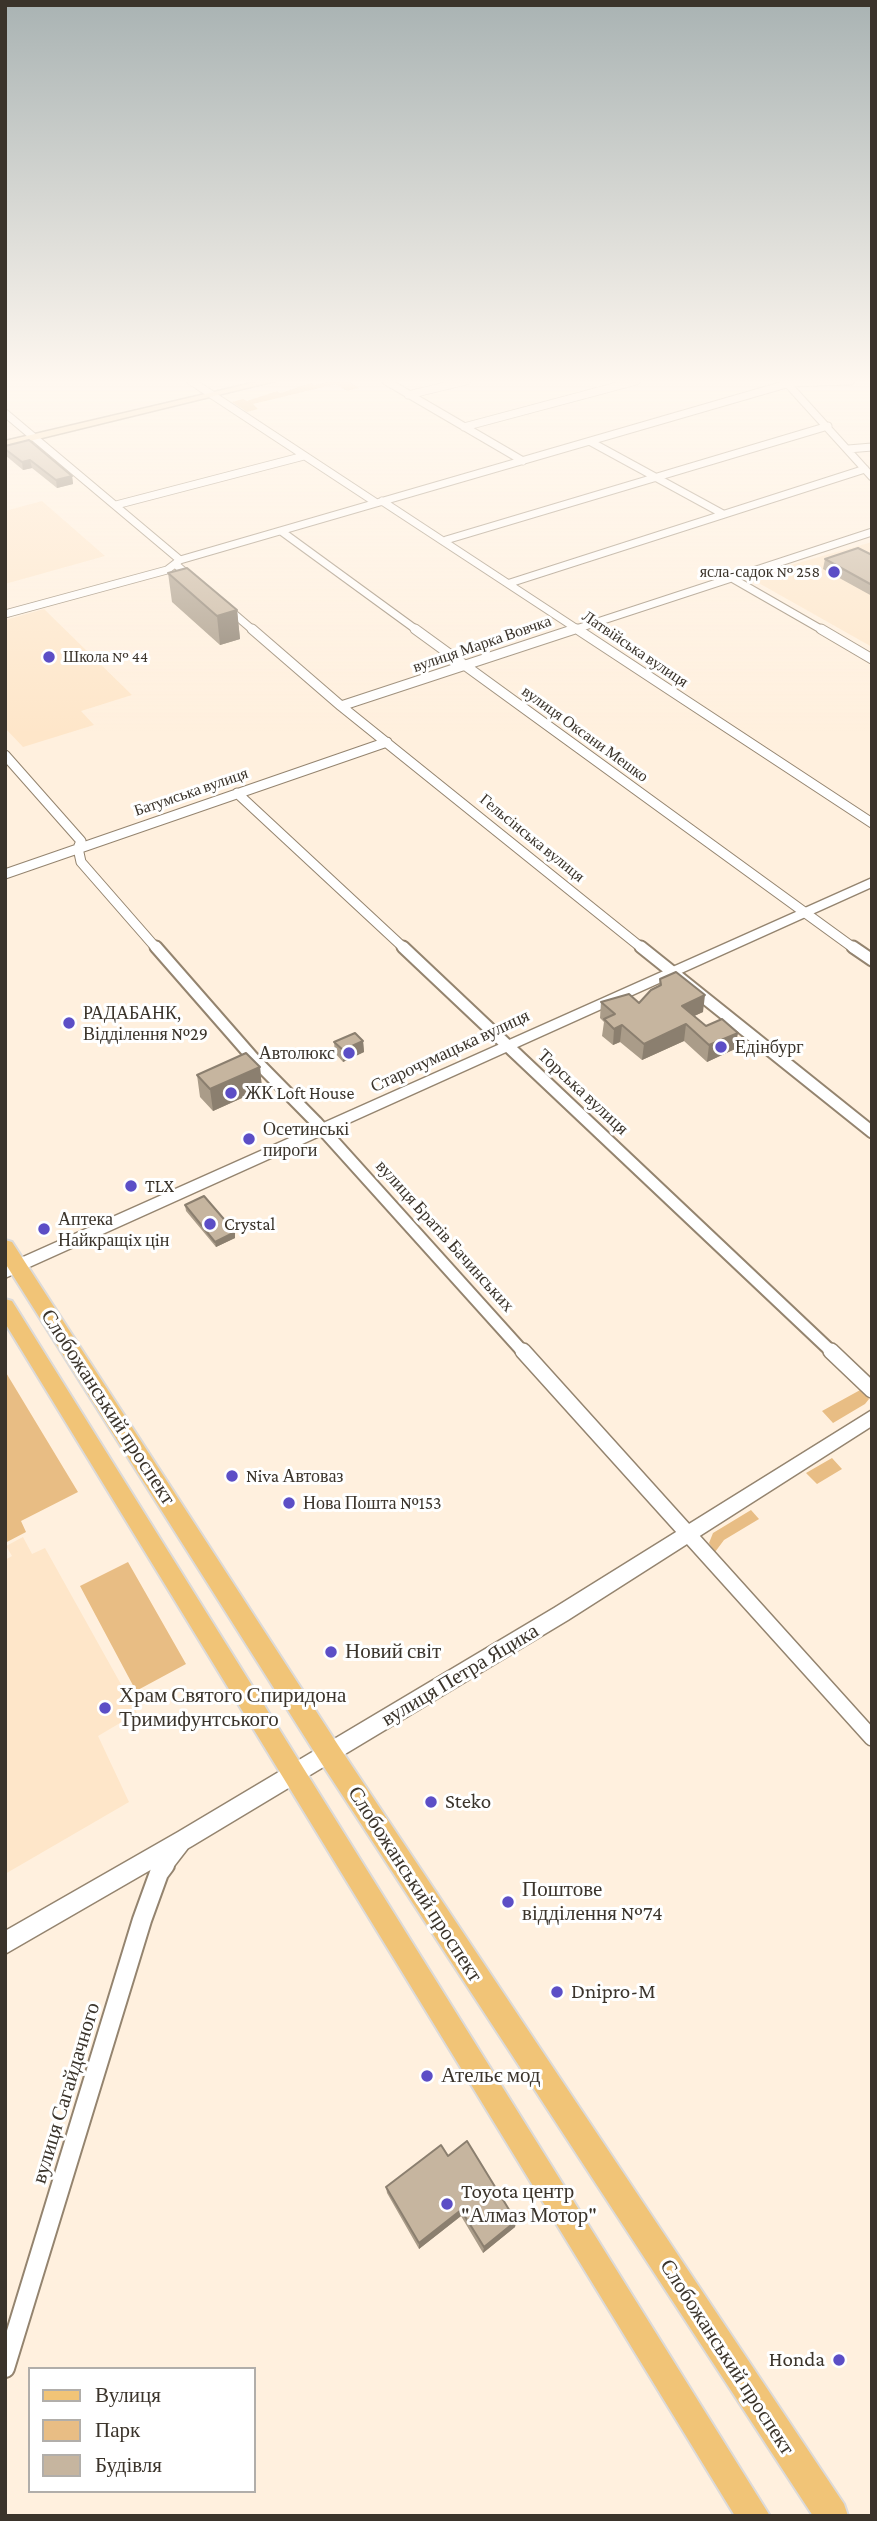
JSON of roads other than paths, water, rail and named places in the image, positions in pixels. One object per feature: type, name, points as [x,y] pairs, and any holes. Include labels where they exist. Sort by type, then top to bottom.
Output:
[{"type":"main road","name":"Слобожанський проспект","points":[[10,1262],[329,1753],[832,2516]]},
{"type":"main road","name":"Слобожанський проспект","points":[[5,1306],[754,2516]]},
{"type":"street","points":[[108,499],[200,585]]},
{"type":"street","points":[[116,505],[140,499]]},
{"type":"street","name":"Латвійська вулиця","points":[[375,499],[446,540],[872,823]]},
{"type":"street","points":[[5,614],[167,570],[178,562],[387,499]]},
{"type":"street","points":[[446,540],[586,499]]},
{"type":"street","points":[[694,499],[723,514]]},
{"type":"street","points":[[510,583],[771,499]]},
{"type":"street","name":"вулиця Оксани Мешко","points":[[281,531],[872,960]]},
{"type":"street","name":"вулиця Марка Вовчка","points":[[341,706],[872,532]]},
{"type":"street","points":[[730,577],[872,659]]},
{"type":"street","name":"Гельсінська вулиця","points":[[220,603],[341,706],[872,1132]]},
{"type":"street","name":"Батумська вулиця","points":[[5,874],[387,742]]},
{"type":"street","name":"вулиця Братів Бачинських","points":[[5,755],[81,841],[78,848],[80,862],[253,1058],[323,1130],[872,1738]]},
{"type":"street","name":"Торська вулиця","points":[[237,793],[872,1390]]},
{"type":"street","name":"Старочумацька вулиця","points":[[10,1262],[323,1130],[872,882]]},
{"type":"street","name":"вулиця Петра Яцика","points":[[5,1943],[329,1753],[688,1535],[872,1417]]},
{"type":"street","name":"вулиця Сагайдачного","points":[[5,2368],[142,1920],[159,1873],[185,1839]]},
{"type":"place","name":"ясла-садок № 258","points":[[834,572]]},
{"type":"place","name":"Школа № 44","points":[[49,657]]},
{"type":"place","name":"РАДАБАНК, Відділення №29","points":[[69,1023]]},
{"type":"place","name":"Едінбург","points":[[721,1047]]},
{"type":"place","name":"Автолюкс","points":[[349,1053]]},
{"type":"place","name":"ЖК Loft House","points":[[231,1093]]},
{"type":"place","name":"Осетинські пироги","points":[[249,1139]]},
{"type":"place","name":"TLX","points":[[131,1186]]},
{"type":"place","name":"Crystal","points":[[210,1224]]},
{"type":"place","name":"Аптека Найкращiх цiн","points":[[44,1229]]},
{"type":"place","name":"Niva Автоваз","points":[[232,1476]]},
{"type":"place","name":"Нова Пошта №153","points":[[289,1503]]},
{"type":"place","name":"Новий світ","points":[[331,1652]]},
{"type":"place","name":"Храм Святого Спиридона Тримифунтського","points":[[105,1708]]},
{"type":"place","name":"Steko","points":[[431,1802]]},
{"type":"place","name":"Поштове відділення №74","points":[[508,1902]]},
{"type":"place","name":"Dnipro-M","points":[[557,1992]]},
{"type":"place","name":"Ательє мод","points":[[427,2076]]},
{"type":"place","name":"Toyota центр \"Алмаз Мотор\"","points":[[447,2204]]},
{"type":"place","name":"Honda","points":[[839,2360]]}]
